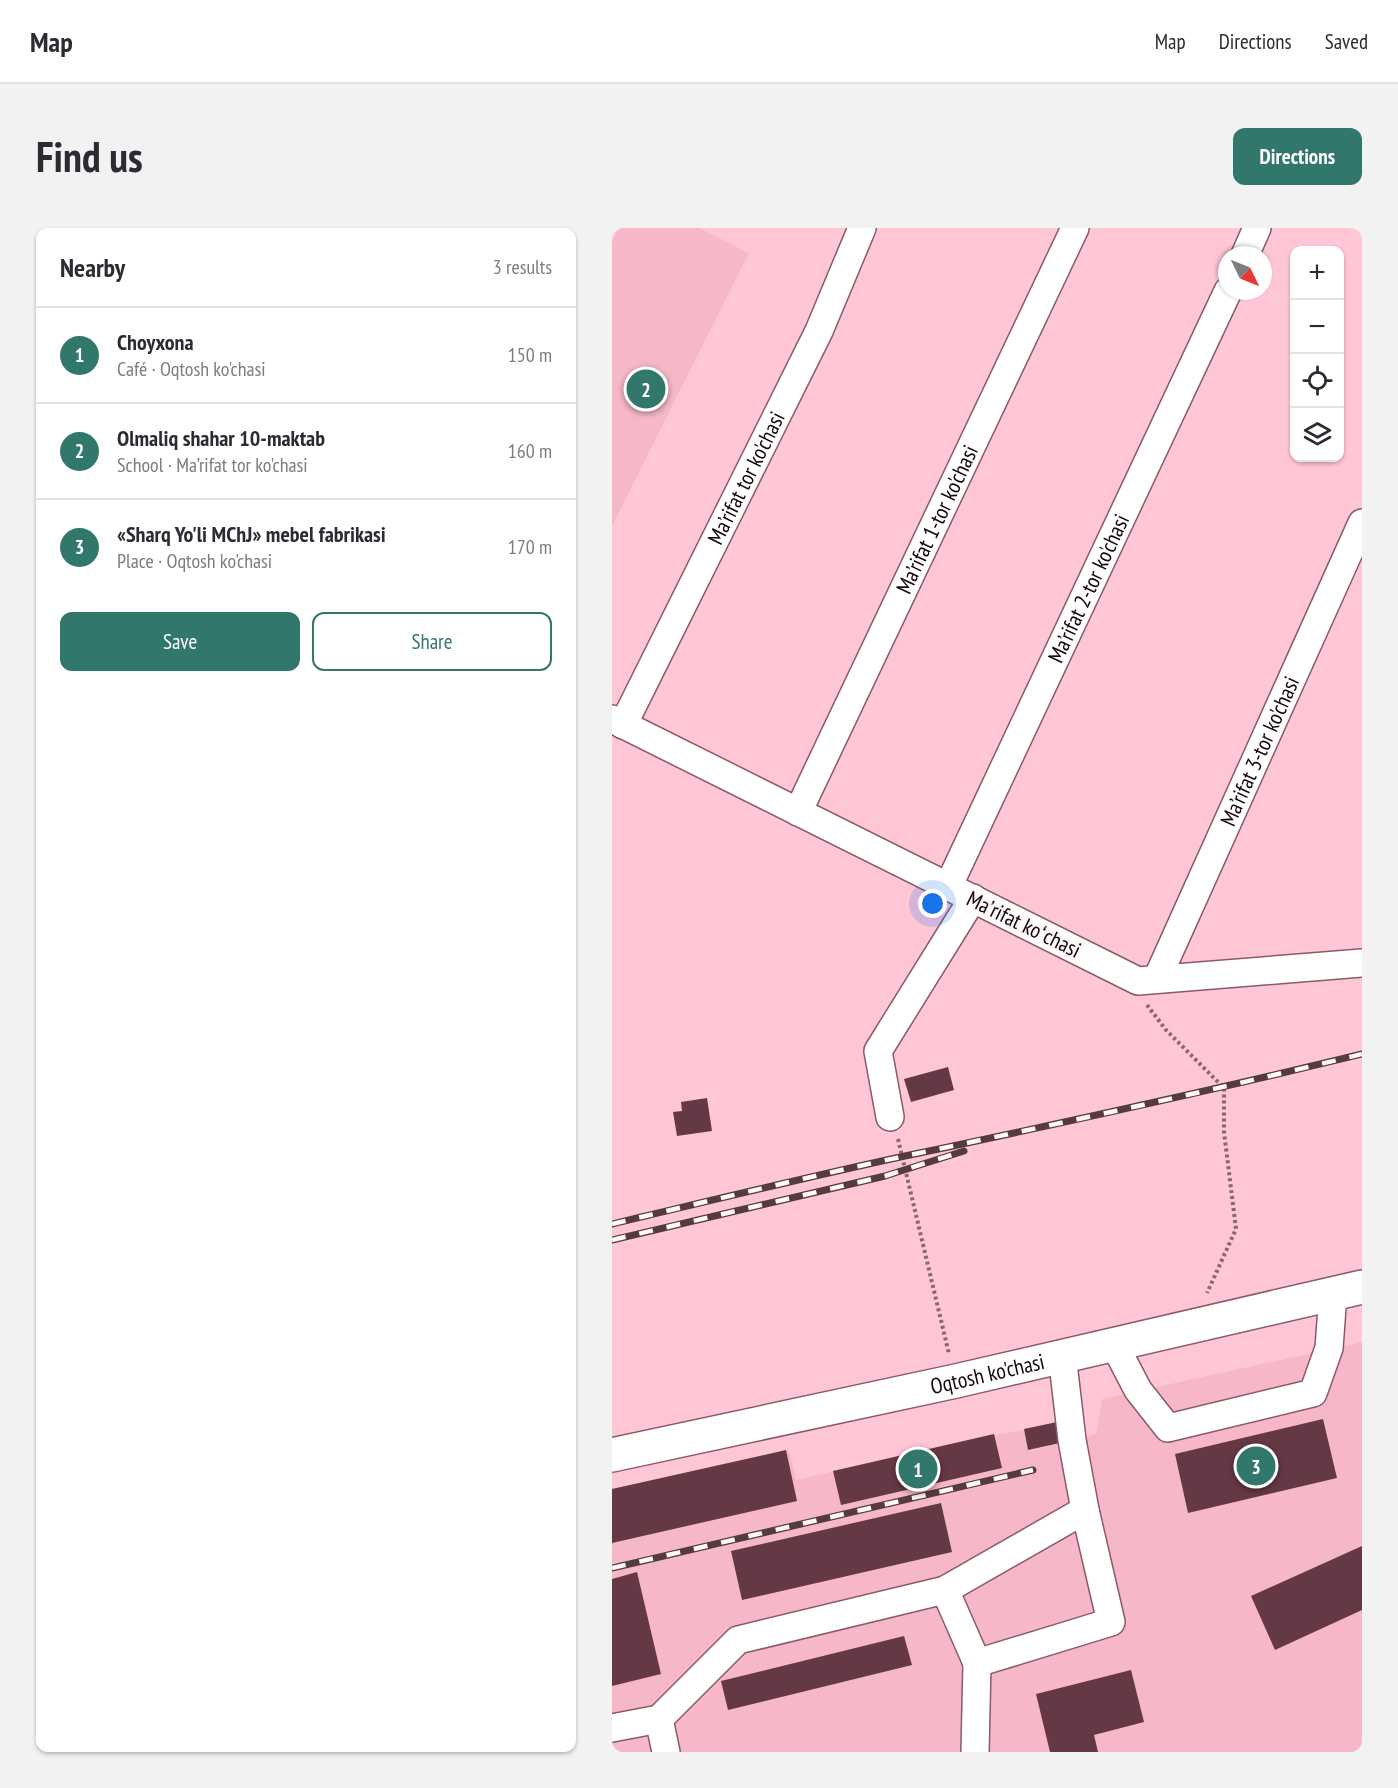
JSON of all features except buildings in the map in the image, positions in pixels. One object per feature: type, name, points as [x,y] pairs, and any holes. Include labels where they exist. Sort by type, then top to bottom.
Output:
[{"type":"main road","name":"Oqtosh ko'chasi","points":[[612,1455],[956,1381],[1347,1291]]},
{"type":"street","name":"Ma’rifat tor ko'chasi","points":[[618,722],[819,331],[862,228]]},
{"type":"street","name":"Ma’rifat 1-tor ko'chasi","points":[[798,812],[1075,228]]},
{"type":"street","points":[[1249,246],[1257,228]]},
{"type":"street","name":"Ma’rifat 2-tor ko'chasi","points":[[948,887],[1224,300]]},
{"type":"street","name":"Ma’rifat 3-tor ko'chasi","points":[[1147,980],[1362,523]]},
{"type":"street","name":"Maʼrifat koʻchasi","points":[[618,722],[948,887],[1147,980]]},
{"type":"street","points":[[890,1117],[878,1051],[973,898]]},
{"type":"street","points":[[1147,980],[1362,963]]},
{"type":"street","points":[[1114,1344],[1138,1390],[1168,1428],[1313,1393],[1347,1291]]},
{"type":"street","points":[[977,1663],[1111,1622],[1085,1510],[1072,1440],[1062,1355]]},
{"type":"street","points":[[612,1728],[659,1719],[738,1640],[945,1590],[1085,1510]]},
{"type":"street","points":[[945,1590],[977,1663],[975,1752]]},
{"type":"street","points":[[659,1719],[666,1752]]},
{"type":"path","points":[[1147,980],[1139,994],[1166,1030],[1224,1088],[1224,1132],[1236,1229],[1192,1326]]},
{"type":"path","points":[[890,1117],[901,1149],[908,1187],[956,1381]]},
{"type":"shaded area","points":[[619,228],[699,228],[749,253],[612,526],[612,242]]},
{"type":"shaded area","points":[[1362,1342],[1362,1752],[612,1752],[612,1491],[789,1450],[796,1480],[1025,1430],[1029,1451],[1096,1434],[1102,1399]]},
{"type":"railway","points":[[612,1224],[832,1172],[1134,1107],[1362,1054]]},
{"type":"railway","points":[[612,1240],[885,1176],[964,1151]]},
{"type":"railway","points":[[612,1568],[1033,1470]]},
{"type":"place","name":"Olmaliq shahar 10-maktab","points":[[646,389]]},
{"type":"place","name":"«Sharq Yo'li MChJ» mebel fabrikasi","points":[[1256,1466]]},
{"type":"place","name":"Choyxona","points":[[918,1469]]}]
